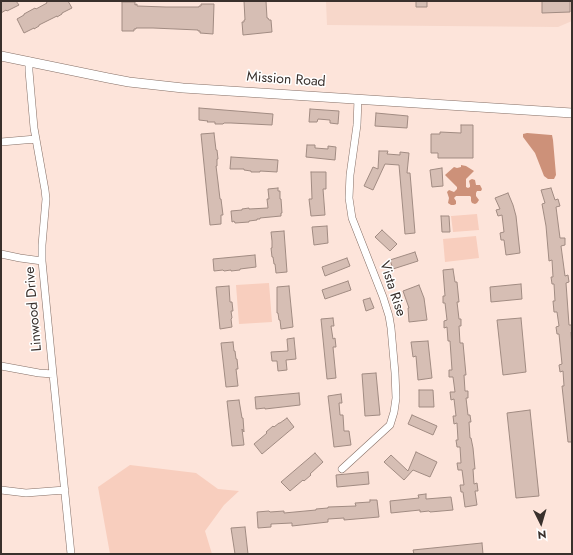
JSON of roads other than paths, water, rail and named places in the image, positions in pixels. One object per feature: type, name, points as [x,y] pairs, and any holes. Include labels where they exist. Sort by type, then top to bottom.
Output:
[{"type":"street","name":"Mission Road","points":[[1,56],[129,82],[168,86],[572,113]]},
{"type":"street","name":"Linwood Drive","points":[[29,61],[28,71],[34,128],[46,190],[42,261],[71,554]]},
{"type":"street","name":"Vista Rise","points":[[342,469],[390,425],[396,398],[389,316],[352,218],[349,198],[350,175],[357,125],[358,99]]},
{"type":"street","points":[[1,142],[36,139]]},
{"type":"street","points":[[1,254],[42,261]]},
{"type":"street","points":[[1,366],[53,374]]},
{"type":"street","points":[[1,490],[26,493],[65,490]]}]
